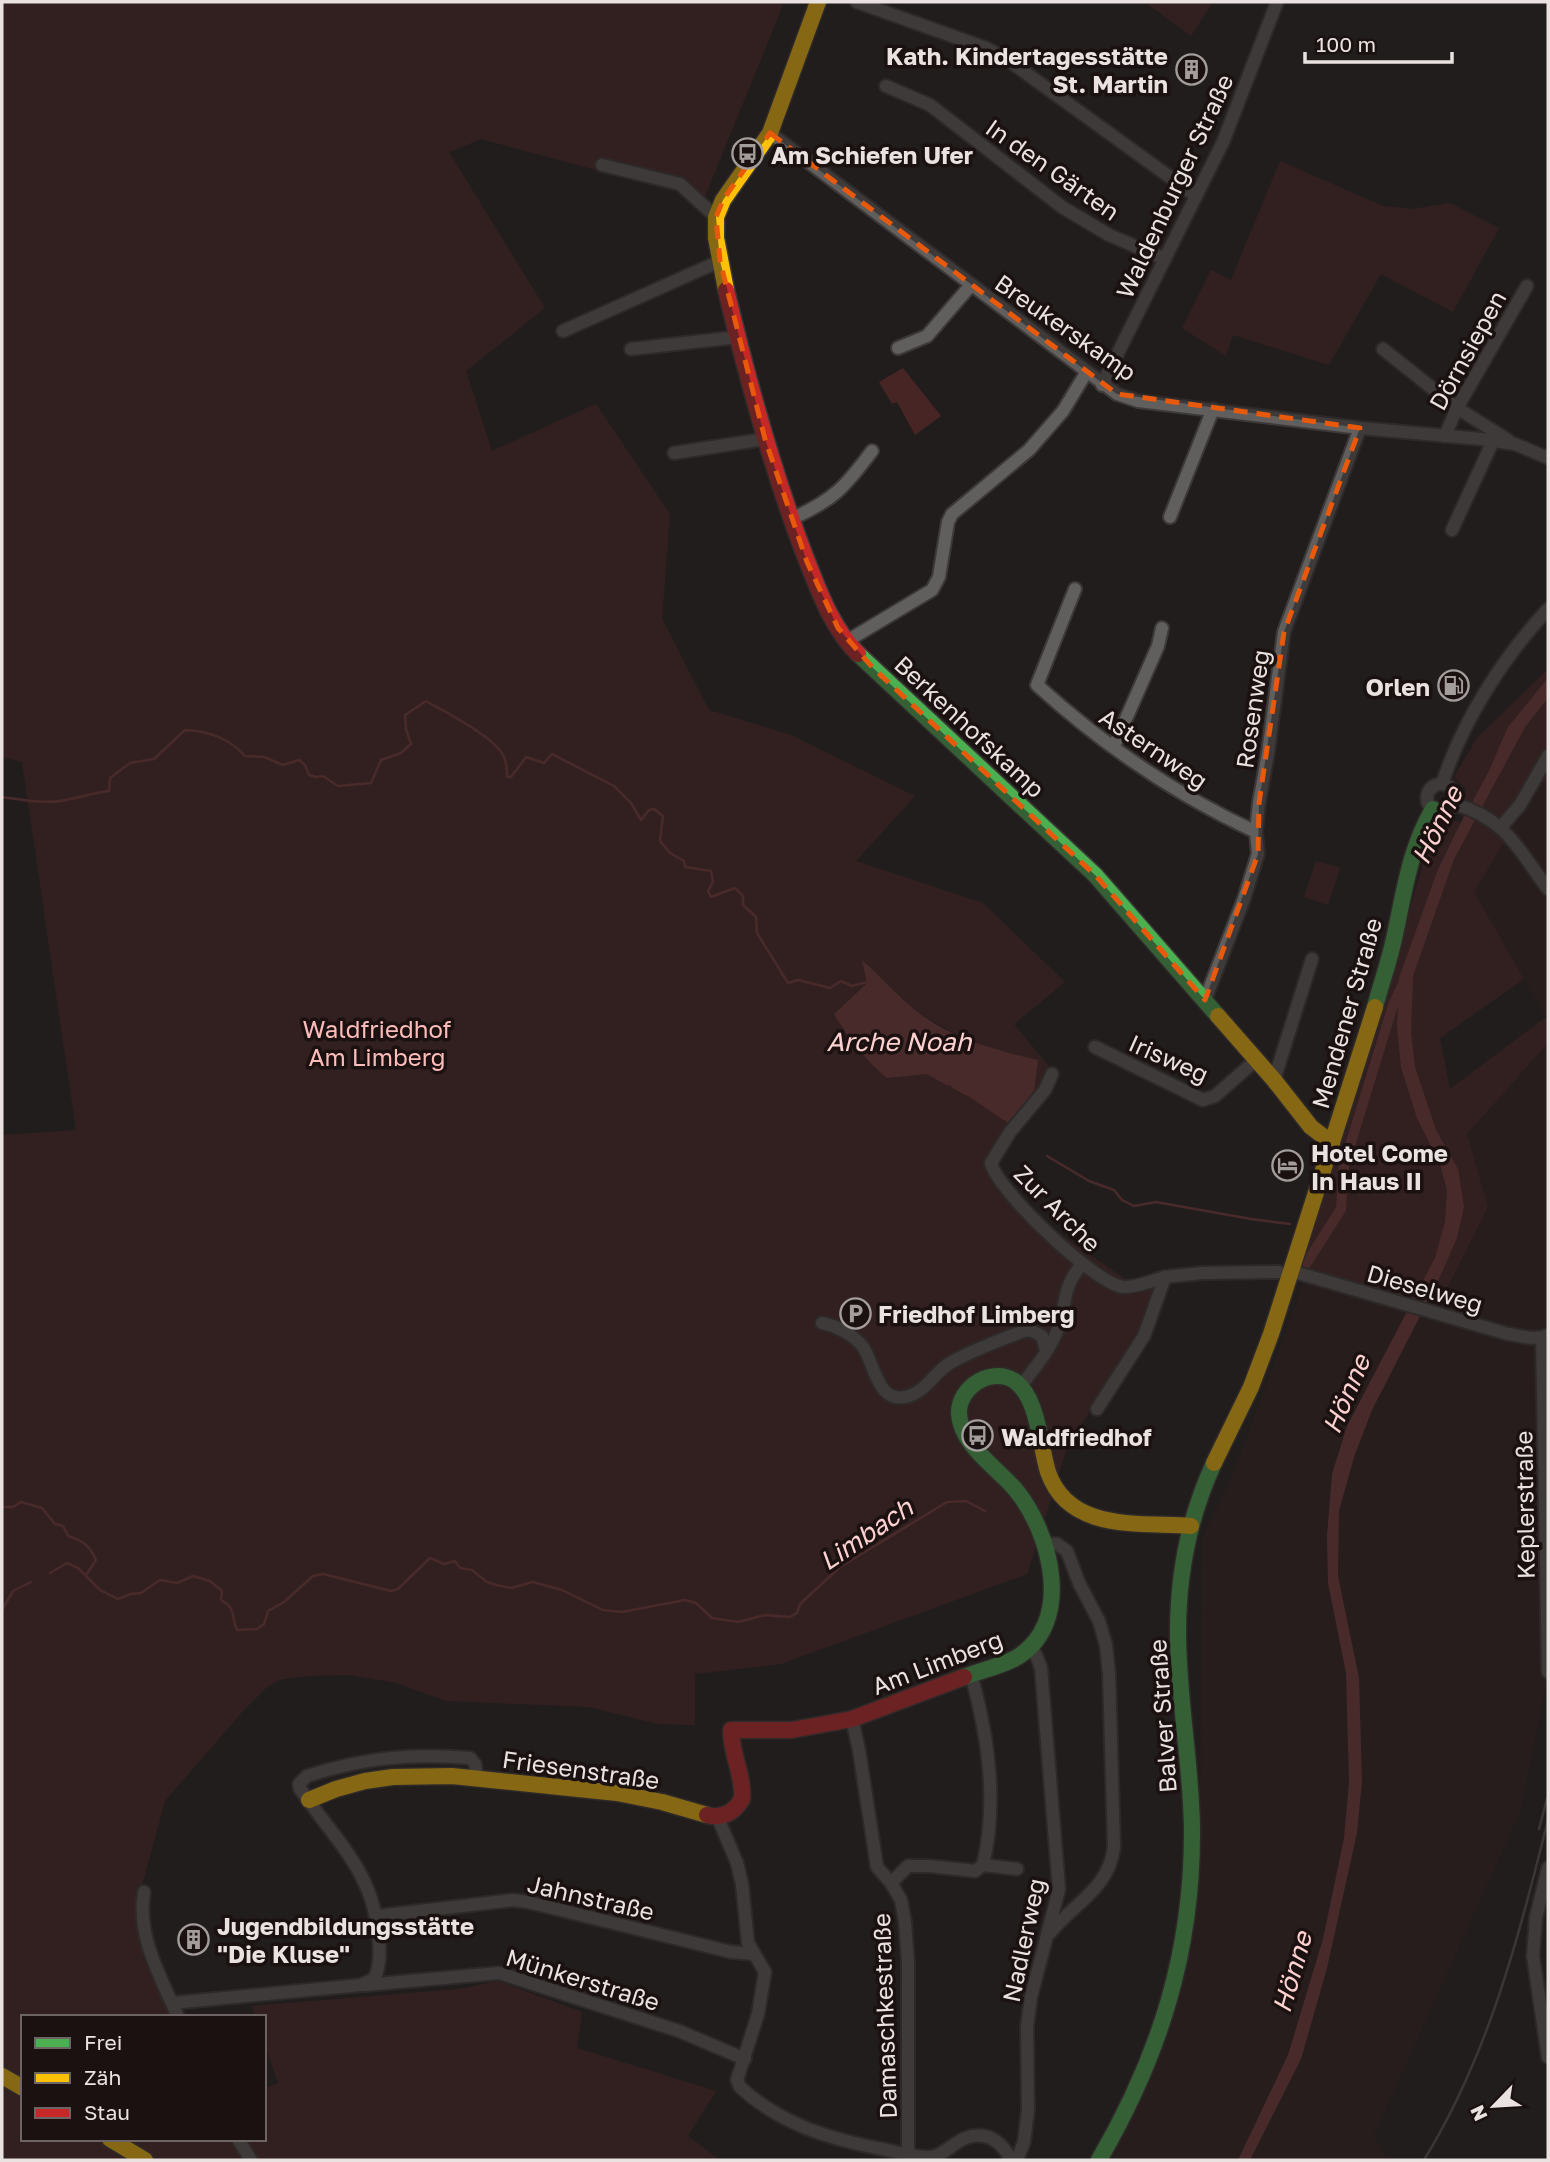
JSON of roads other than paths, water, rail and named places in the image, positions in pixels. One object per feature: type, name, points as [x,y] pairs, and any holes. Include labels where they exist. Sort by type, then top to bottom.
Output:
[{"type":"street","points":[[602,165],[680,184],[716,217],[723,200],[770,132],[818,2]]},
{"type":"street","points":[[857,2],[986,48],[1008,60],[1196,196]]},
{"type":"street","name":"Waldenburger Straße","points":[[1102,384],[1223,142],[1277,2]]},
{"type":"street","name":"In den Gärten","points":[[886,86],[930,105],[1062,207],[1109,235],[1165,259]]},
{"type":"street","name":"Breukerskamp","points":[[770,132],[1117,394],[1138,401],[1515,444]]},
{"type":"street","name":"Berkenhofskamp","points":[[716,217],[720,261],[765,439],[820,595],[848,641],[943,735],[1096,874],[1274,1080],[1311,1127],[1332,1143]]},
{"type":"street","points":[[563,331],[720,261]]},
{"type":"street","points":[[898,348],[927,336],[971,285]]},
{"type":"street","name":"Dörnsiepen","points":[[1445,436],[1457,408],[1527,286]]},
{"type":"street","points":[[631,349],[738,338]]},
{"type":"street","name":"Breukerskamp","points":[[1383,349],[1457,408],[1515,444],[1548,458]]},
{"type":"street","points":[[848,641],[932,590],[939,577],[948,522],[952,514],[1029,450],[1063,411],[1086,373]]},
{"type":"street","points":[[1170,517],[1213,409]]},
{"type":"street","name":"Rosenweg","points":[[1205,1000],[1244,899],[1258,854],[1256,832],[1284,632],[1360,428]]},
{"type":"street","points":[[674,453],[765,439]]},
{"type":"street","points":[[1452,530],[1493,441]]},
{"type":"street","points":[[791,519],[839,492],[872,451]]},
{"type":"street","name":"Asternweg","points":[[1075,589],[1037,685],[1082,725],[1172,788],[1256,832]]},
{"type":"street","name":"Mendener Straße","points":[[1285,1271],[1332,1143],[1390,954],[1416,843],[1424,822],[1433,809],[1428,802],[1429,792],[1436,785],[1442,784],[1451,759],[1488,688],[1514,648],[1548,609]]},
{"type":"street","points":[[1114,746],[1158,646],[1162,628]]},
{"type":"street","points":[[1501,827],[1514,814],[1548,757]]},
{"type":"street","points":[[1442,784],[1452,789],[1457,805]]},
{"type":"street","points":[[1433,809],[1446,811],[1457,805],[1483,813],[1501,827],[1520,849],[1548,889]]},
{"type":"street","points":[[1274,1080],[1312,959]]},
{"type":"street","name":"Irisweg","points":[[1095,1046],[1203,1100],[1215,1096],[1256,1060]]},
{"type":"street","name":"Zur Arche","points":[[1052,1074],[1045,1090],[1010,1132],[991,1167],[1009,1193],[1082,1264],[1122,1287],[1165,1277],[1202,1273],[1285,1271]]},
{"type":"street","points":[[1082,1264],[1069,1280],[1059,1324],[1046,1351],[1020,1387],[1033,1407],[1049,1475],[1056,1489],[1074,1507],[1098,1519],[1191,1526]]},
{"type":"street","name":"Dieselweg","points":[[1285,1271],[1508,1334],[1545,1337]]},
{"type":"street","name":"Balver Straße","points":[[1098,2160],[1141,2082],[1161,2028],[1189,1892],[1192,1858],[1191,1794],[1178,1614],[1183,1558],[1210,1472],[1262,1362],[1285,1271]]},
{"type":"street","points":[[1097,1409],[1144,1336],[1165,1277]]},
{"type":"street","points":[[822,1323],[840,1329],[863,1347],[878,1382],[883,1389],[896,1397],[916,1393],[950,1363],[1024,1331],[1042,1336],[1046,1351]]},
{"type":"street","name":"Keplerstraße","points":[[1545,1337],[1548,1672]]},
{"type":"street","name":"Am Limberg","points":[[718,1818],[737,1809],[744,1795],[732,1752],[731,1730],[792,1730],[852,1720],[1015,1658],[1029,1647],[1047,1621],[1053,1598],[1050,1568],[1043,1543],[1021,1498],[971,1443],[959,1416],[962,1397],[975,1383],[983,1379],[998,1376],[1020,1387]]},
{"type":"street","points":[[1043,1543],[1057,1544],[1067,1551],[1079,1583],[1099,1621],[1106,1645],[1110,1674],[1114,1847],[1111,1867],[1101,1884],[1047,1936]]},
{"type":"street","name":"Nadlerweg","points":[[1017,2160],[1024,2142],[1028,2110],[1027,2027],[1031,1997],[1056,1904],[1059,1873],[1041,1668],[1036,1655],[1029,1647]]},
{"type":"street","points":[[891,1882],[908,1866],[975,1871],[982,1865],[991,1801],[986,1743],[971,1674]]},
{"type":"street","name":"Damaschkestraße","points":[[852,1720],[877,1867],[891,1882],[901,1899],[907,1945],[908,2154]]},
{"type":"street","name":"Friesenstraße","points":[[304,1794],[371,1779],[419,1775],[477,1777],[625,1794],[718,1818]]},
{"type":"street","points":[[304,1794],[362,1873],[377,1916],[378,1969],[374,1979],[364,1985]]},
{"type":"street","points":[[718,1818],[737,1863],[744,1894],[748,1943],[763,1966],[765,1980],[738,2083],[757,2100],[811,2132],[849,2143],[908,2154],[936,2155],[958,2141],[984,2136],[998,2143],[1011,2160]]},
{"type":"street","points":[[982,1865],[1017,1869]]},
{"type":"street","points":[[1548,1868],[1536,1917],[1533,1956],[1548,2057]]},
{"type":"street","points":[[144,1892],[141,1909],[146,1939],[177,2015]]},
{"type":"street","name":"Jahnstraße","points":[[377,1916],[501,1900],[528,1902],[730,1952],[754,1954]]},
{"type":"street","name":"Münkerstraße","points":[[172,2003],[499,1973],[679,2031],[745,2059]]},
{"type":"street","points":[[2,2076],[21,2087]]},
{"type":"street","points":[[113,2141],[145,2160]]},
{"type":"street","points":[[239,2141],[251,2160]]},
{"type":"water","points":[[1548,678],[1548,698],[1525,727],[1454,859],[1413,976],[1411,1032],[1415,1067],[1436,1130],[1458,1169],[1464,1207],[1457,1238],[1438,1281],[1372,1410],[1354,1457],[1339,1511],[1338,1576],[1359,1678],[1362,1781],[1357,1833],[1327,1968],[1301,2059],[1250,2160],[1238,2160],[1288,2055],[1323,1939],[1344,1838],[1349,1782],[1346,1673],[1328,1583],[1327,1536],[1332,1474],[1347,1426],[1435,1258],[1445,1222],[1447,1190],[1440,1164],[1417,1118],[1401,1067],[1397,1026],[1399,978],[1437,872],[1488,773],[1508,727]]},
{"type":"water","name":"Arche Noah","points":[[862,960],[914,1009],[942,1028],[989,1047],[1038,1060],[1034,1090],[1011,1125],[972,1097],[927,1074],[887,1078],[864,1056],[834,1014],[867,983]]},
{"type":"waterway","points":[[2,797],[53,802],[109,791],[110,778],[130,763],[154,759],[185,730],[218,737],[232,744],[245,756],[264,757],[283,765],[299,760],[305,765],[309,775],[323,776],[338,786],[371,783],[381,760],[401,753],[411,744],[405,715],[426,701],[468,725],[498,748],[505,760],[507,777],[511,777],[526,757],[544,763],[552,754],[614,786],[631,803],[641,820],[649,810],[654,809],[663,816],[660,841],[670,853],[684,861],[685,867],[711,871],[713,882],[708,891],[711,897],[735,888],[743,896],[743,905],[756,917],[757,933],[788,983],[798,980],[830,988],[841,981],[852,986],[867,982],[869,985]]},
{"type":"waterway","points":[[1304,1267],[1341,1209],[1344,1165],[1393,1005],[1405,980]]},
{"type":"waterway","points":[[926,1072],[947,1084]]},
{"type":"waterway","points":[[953,1087],[1004,1119]]},
{"type":"waterway","points":[[1047,1156],[1089,1181],[1114,1190],[1122,1200],[1134,1206],[1156,1202],[1290,1224]]},
{"type":"waterway","name":"Limbach","points":[[50,1573],[67,1563],[78,1568],[100,1590],[118,1599],[141,1593],[160,1580],[177,1583],[193,1576],[210,1581],[222,1591],[221,1600],[232,1610],[237,1630],[257,1629],[264,1624],[268,1611],[284,1602],[313,1576],[323,1574],[391,1591],[398,1589],[430,1558],[444,1564],[455,1561],[460,1568],[472,1570],[487,1582],[496,1585],[511,1588],[533,1582],[562,1590],[603,1610],[622,1612],[685,1600],[696,1603],[712,1618],[738,1622],[765,1615],[790,1617],[797,1613],[800,1604],[840,1567],[947,1502],[966,1501],[985,1511]]},
{"type":"waterway","points":[[2,1507],[13,1507],[21,1502],[42,1508],[55,1524],[63,1526],[68,1536],[91,1551],[96,1560],[86,1575]]},
{"type":"waterway","name":"Limbach","points":[[2,1610],[13,1591],[31,1582]]},
{"type":"railway","points":[[1539,1829],[1547,1799]]},
{"type":"railway","points":[[1424,2160],[1447,2120],[1484,2037],[1513,1952],[1548,1820]]},
{"type":"place","name":"Kath. Kindertagesstätte St. Martin","points":[[1191,69]]},
{"type":"place","name":"Am Schiefen Ufer","points":[[748,154]]},
{"type":"place","name":"Orlen","points":[[1453,686]]},
{"type":"place","name":"Hotel Come In Haus II","points":[[1288,1166]]},
{"type":"place","name":"Friedhof Limberg","points":[[855,1313]]},
{"type":"place","name":"Waldfriedhof","points":[[978,1436]]},
{"type":"place","name":"Jugendbildungsstätte \"Die Kluse\"","points":[[194,1939]]},
{"type":"water label","name":"Hönne","points":[[1437,825]]},
{"type":"water label","name":"Hönne","points":[[1346,1394]]},
{"type":"water label","name":"Hönne","points":[[1292,1972]]},
{"type":"park label","name":"Waldfriedhof Am Limberg","points":[[377,1042]]}]
